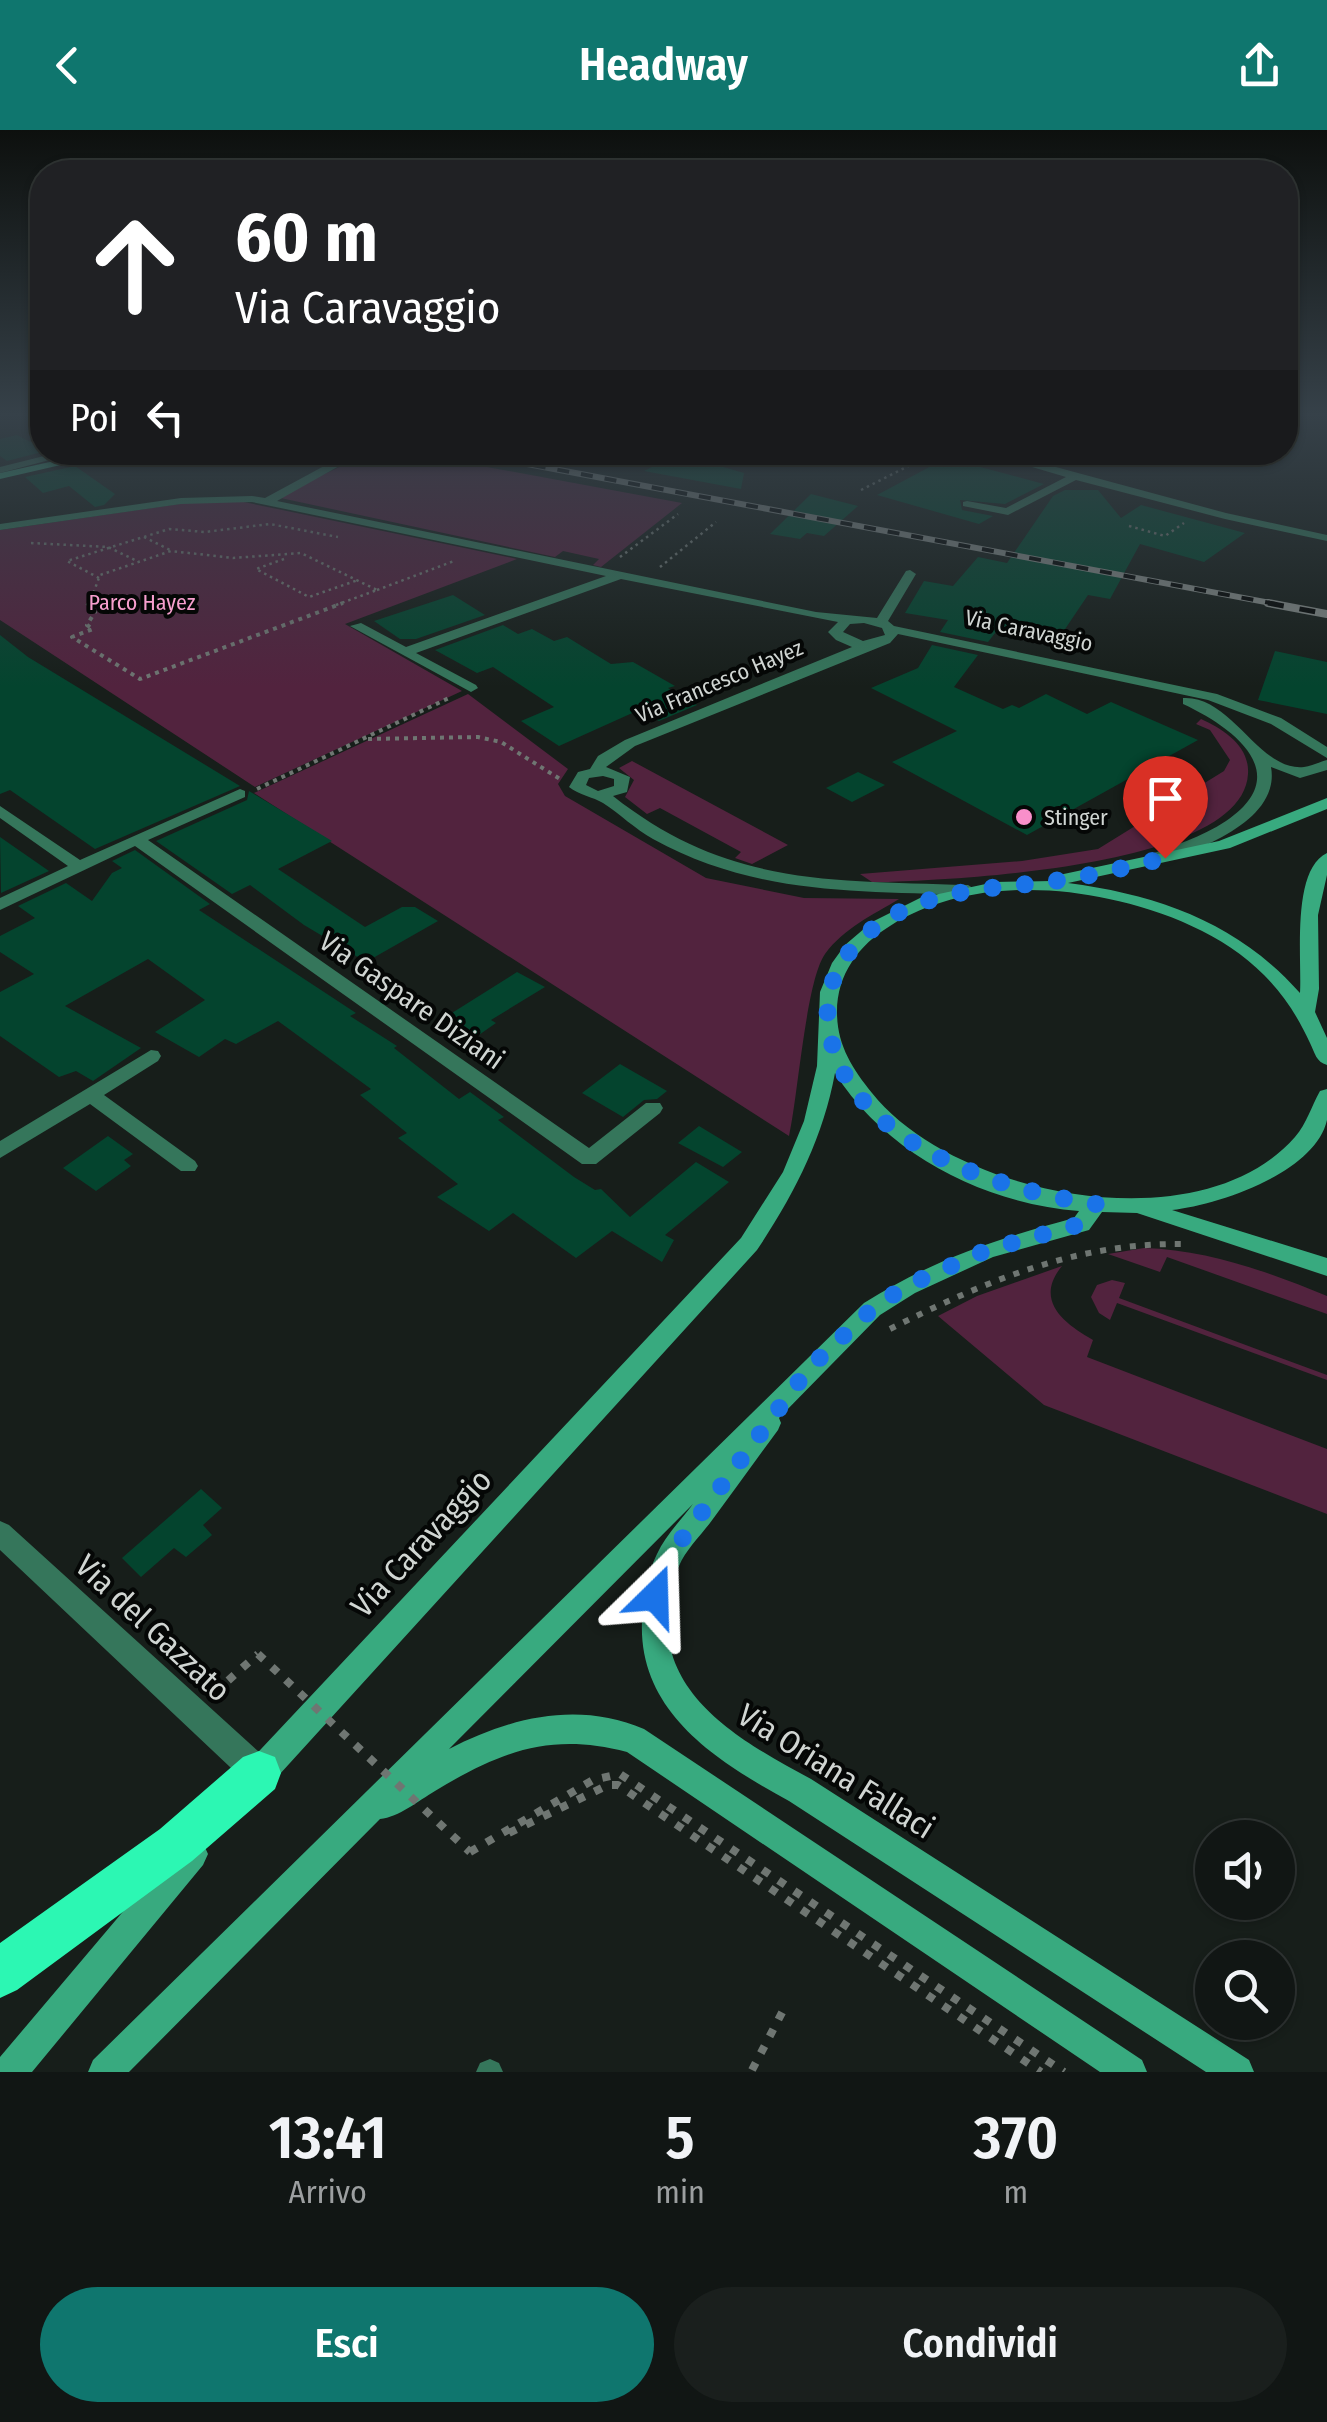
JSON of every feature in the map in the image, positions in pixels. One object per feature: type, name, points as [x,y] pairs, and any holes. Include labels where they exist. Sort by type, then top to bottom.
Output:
[{"type":"highway","points":[[0,1973],[176,1845],[260,1773]]},
{"type":"main road","points":[[1017,886],[1139,864],[1257,835],[1327,803]]},
{"type":"main road","points":[[1306,1010],[1312,983],[1308,905],[1327,858]]},
{"type":"main road","points":[[1017,886],[1100,892],[1182,916],[1254,957],[1306,1010],[1327,1059]]},
{"type":"main road","name":"Via Caravaggio","points":[[10,2072],[260,1773],[749,1244],[774,1209],[803,1150],[823,1094],[830,1038],[829,994],[836,973],[862,938],[902,911],[968,890],[1017,886]]},
{"type":"main road","points":[[830,1038],[846,1075],[875,1112],[934,1155],[1010,1188],[1096,1204],[1135,1205],[1211,1196],[1272,1170],[1312,1133],[1327,1096]]},
{"type":"main road","points":[[105,2072],[872,1309],[906,1286],[987,1250],[1081,1224],[1096,1204]]},
{"type":"main road","points":[[1135,1205],[1327,1267]]},
{"type":"main road","name":"Via Oriana Fallaci","points":[[809,1368],[668,1558],[655,1596],[654,1628],[658,1661],[674,1698],[692,1720],[732,1753],[800,1790],[1238,2072]]},
{"type":"main road","points":[[355,1821],[469,1754],[506,1738],[574,1725],[602,1728],[659,1754],[723,1801],[1130,2072]]},
{"type":"street","name":"Via Caravaggio","points":[[0,526],[156,506]]},
{"type":"street","name":"Via Caravaggio","points":[[295,506],[1186,691],[1254,711],[1300,734],[1327,754]]},
{"type":"street","points":[[975,506],[1008,512],[1020,506]]},
{"type":"street","points":[[1187,506],[1327,538]]},
{"type":"street","points":[[887,630],[910,574]]},
{"type":"street","points":[[405,652],[622,575]]},
{"type":"street","name":"Via Caravaggio","points":[[816,616],[836,628],[842,640],[869,645],[887,630]]},
{"type":"street","name":"Via Caravaggio","points":[[836,628],[854,620]]},
{"type":"street","points":[[356,626],[470,688]]},
{"type":"street","name":"Via Francesco Hayez","points":[[577,787],[578,778],[596,771],[603,759],[630,742],[869,645]]},
{"type":"street","name":"Via Caravaggio","points":[[1125,681],[1206,708],[1236,728],[1260,758]]},
{"type":"street","points":[[1260,758],[1300,773],[1327,765]]},
{"type":"street","points":[[1139,864],[1216,833],[1252,808],[1264,778],[1260,758]]},
{"type":"street","points":[[596,771],[612,772],[625,781],[622,789],[603,796]]},
{"type":"street","points":[[577,787],[603,796],[660,835],[718,861],[756,872],[856,889],[968,890]]},
{"type":"street","points":[[0,906],[136,838],[240,794]]},
{"type":"street","points":[[0,811],[80,866]]},
{"type":"street","name":"Via Gaspare Diziani","points":[[136,838],[589,1159],[652,1108]]},
{"type":"street","points":[[0,1150],[152,1056]]},
{"type":"street","points":[[91,1095],[188,1166]]},
{"type":"street","name":"Via del Gazzato","points":[[0,1534],[260,1773]]},
{"type":"path","points":[[1129,526],[1165,536],[1203,510]]},
{"type":"path","points":[[618,559],[678,514]]},
{"type":"path","points":[[99,578],[68,561],[169,530],[205,532],[270,524],[310,536],[342,538]]},
{"type":"path","points":[[141,536],[171,551]]},
{"type":"path","points":[[19,542],[108,547],[139,562]]},
{"type":"path","points":[[288,558],[171,551],[139,562],[99,578],[87,603],[95,612],[87,625],[93,629],[72,637],[140,679],[490,547]]},
{"type":"path","points":[[358,580],[309,597],[256,570],[301,554],[358,580],[377,590]]},
{"type":"path","points":[[436,556],[454,561]]},
{"type":"path","points":[[240,794],[470,688]]},
{"type":"path","points":[[365,739],[452,736],[502,742],[577,787]]},
{"type":"path","points":[[890,1329],[971,1288],[1064,1258],[1149,1242],[1188,1245]]},
{"type":"path","points":[[194,1712],[258,1654],[470,1852]]},
{"type":"path","points":[[470,1852],[593,1780],[620,1774],[1064,2072]]},
{"type":"path","points":[[470,1852],[608,1785],[618,1785],[1041,2072]]},
{"type":"path","points":[[752,2070],[788,2002]]},
{"type":"green space","name":"Parco Hayez","points":[[168,506],[261,506],[517,559],[345,624],[462,691],[255,787],[0,620],[0,530]]},
{"type":"green space","points":[[316,506],[679,506],[601,567],[593,565],[599,559],[563,551],[555,557]]},
{"type":"green space","points":[[468,694],[568,769],[558,784],[565,796],[706,878],[804,898],[899,899],[841,937],[818,968],[789,1136],[254,793]]},
{"type":"green space","points":[[1201,719],[1226,733],[1240,747],[1248,774],[1234,806],[1199,830],[1150,849],[1030,871],[888,882],[872,882],[860,874],[1022,861],[1098,849],[1224,771],[1230,760],[1210,730],[1196,724]]},
{"type":"green space","points":[[632,761],[788,845],[752,864],[735,858],[741,852],[660,808],[647,814],[625,797],[634,780],[619,768]]},
{"type":"green space","points":[[1144,1248],[1215,1258],[1283,1279],[1327,1296],[1327,1314],[1167,1257],[1160,1272],[1108,1254]]},
{"type":"green space","points":[[1062,1266],[1054,1278],[1052,1300],[1063,1318],[1093,1340],[1087,1357],[1327,1449],[1327,1514],[1044,1405],[938,1316],[977,1296]]},
{"type":"green space","points":[[1112,1280],[1125,1283],[1119,1298],[1327,1375],[1327,1380],[1117,1303],[1110,1320],[1099,1313],[1091,1297],[1097,1285]]},
{"type":"building","points":[[799,506],[858,506],[824,536],[807,533],[800,539],[770,534]]},
{"type":"building","points":[[914,506],[961,506],[962,510],[993,516],[979,524]]},
{"type":"building","points":[[1046,506],[1111,506],[1121,518],[1143,506],[1245,533],[1204,562],[1140,544],[1110,599],[1088,595],[1057,641],[999,628],[988,642],[940,632],[948,620],[905,613],[924,581],[953,586],[978,557],[1007,563]]},
{"type":"building","points":[[453,595],[485,615],[416,639],[400,639],[374,621]]},
{"type":"building","points":[[503,625],[518,634],[532,629],[554,641],[567,637],[611,664],[633,662],[675,686],[668,688],[697,705],[659,721],[639,710],[559,746],[521,721],[554,707],[493,667],[477,673],[435,650]]},
{"type":"building","points":[[0,635],[28,657],[240,786],[95,849],[10,790],[0,794]]},
{"type":"building","points":[[932,645],[978,655],[954,687],[1003,709],[1012,705],[1019,708],[1046,694],[1087,714],[1111,702],[1198,740],[1027,835],[892,762],[957,731],[871,688],[918,668]]},
{"type":"building","points":[[1275,651],[1327,662],[1327,714],[1258,700]]},
{"type":"building","points":[[858,772],[885,785],[852,802],[826,788]]},
{"type":"building","points":[[249,791],[332,841],[278,869],[365,927],[402,907],[415,907],[438,921],[366,962],[304,925],[250,885],[232,894],[156,841],[247,800]]},
{"type":"building","points":[[0,837],[49,871],[1,893]]},
{"type":"building","points":[[135,850],[210,904],[199,910],[356,1013],[350,1016],[397,1046],[394,1048],[459,1099],[470,1092],[504,1117],[498,1120],[574,1177],[595,1190],[601,1189],[630,1217],[696,1162],[729,1182],[665,1235],[674,1240],[662,1262],[612,1231],[576,1258],[513,1213],[489,1231],[437,1197],[458,1184],[398,1138],[407,1133],[360,1095],[371,1089],[278,1021],[236,1044],[225,1039],[199,1057],[155,1032],[205,1000],[148,959],[65,1006],[141,1048],[93,1081],[76,1071],[59,1077],[0,1036],[0,992],[34,974],[0,952],[0,936],[35,918],[18,906],[66,883],[92,901],[112,873],[122,868],[112,861]]},
{"type":"building","points":[[517,972],[545,987],[491,1020],[496,1023],[466,1044],[436,1023]]},
{"type":"building","points":[[620,1064],[667,1091],[657,1099],[644,1100],[623,1117],[582,1093]]},
{"type":"building","points":[[699,1126],[742,1152],[723,1167],[678,1143]]},
{"type":"building","points":[[108,1136],[133,1154],[124,1160],[131,1166],[96,1191],[63,1168]]},
{"type":"building","points":[[201,1489],[222,1508],[203,1525],[212,1535],[186,1557],[174,1548],[141,1577],[122,1558]]},
{"type":"railway","points":[[750,506],[1281,605]]},
{"type":"railway","points":[[1268,603],[1327,614]]},
{"type":"place","name":"Stinger","points":[[1024,817]]},
{"type":"route","points":[[655,1596],[668,1558],[809,1368],[872,1309],[906,1286],[987,1250],[1081,1224],[1096,1204],[1010,1188],[970,1173],[934,1155],[875,1112],[854,1087],[830,1038],[829,994],[847,954],[880,923],[927,901],[968,890],[1061,880],[1165,858]]}]
